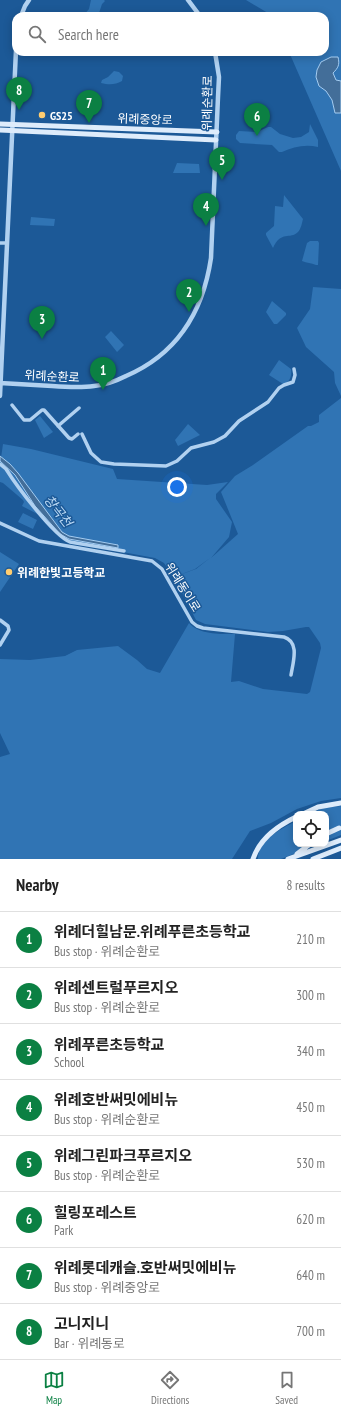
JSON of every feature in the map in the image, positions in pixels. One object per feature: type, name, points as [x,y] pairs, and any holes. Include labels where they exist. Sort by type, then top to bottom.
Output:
[{"type":"main road","name":"위례중앙로","points":[[0,124],[217,132]]},
{"type":"main road","name":"위례중앙로","points":[[0,130],[216,140]]},
{"type":"main road","points":[[309,811],[318,807],[341,803]]},
{"type":"main road","points":[[252,859],[262,841],[268,834],[293,818]]},
{"type":"main road","points":[[329,833],[339,828]]},
{"type":"main road","points":[[291,858],[341,840]]},
{"type":"main road","points":[[291,858],[306,847]]},
{"type":"main road","points":[[313,859],[341,848]]},
{"type":"main road","points":[[255,853],[256,859]]},
{"type":"street","points":[[23,12],[29,0]]},
{"type":"street","points":[[188,0],[197,12]]},
{"type":"street","points":[[0,396],[16,56]]},
{"type":"street","name":"위례순환로","points":[[0,383],[79,387],[109,383],[143,368],[159,357],[176,342],[191,320],[197,307],[209,270],[211,258],[219,77],[216,56]]},
{"type":"street","points":[[0,243],[7,244]]},
{"type":"street","points":[[12,405],[24,420],[30,420],[44,410],[69,438],[72,439],[80,434],[91,454],[101,462],[155,466],[171,464],[191,448],[214,442],[225,436],[239,421],[268,402],[279,388],[293,382],[295,375],[294,369]]},
{"type":"street","points":[[58,426],[79,408]]},
{"type":"street","points":[[0,464],[6,469],[34,507],[62,538],[70,542],[124,551]]},
{"type":"street","name":"위례동이로","points":[[0,523],[39,541],[152,561],[162,569],[192,622],[197,626],[203,628],[289,638],[293,643],[294,649],[291,675]]},
{"type":"street","points":[[0,620],[8,626],[9,630],[0,645]]},
{"type":"shaded area","points":[[91,0],[105,1],[102,4],[99,12],[86,12],[89,9]]},
{"type":"shaded area","points":[[246,0],[341,0],[341,171],[291,56],[329,56],[329,12],[266,12]]},
{"type":"shaded area","points":[[331,57],[338,57],[339,60],[338,66],[333,73],[336,80],[341,81],[341,113],[335,113],[332,100],[326,91],[319,86],[316,77],[317,70],[321,62]]},
{"type":"shaded area","points":[[114,71],[119,72],[123,76],[122,81],[112,84],[101,83],[102,80]]},
{"type":"shaded area","points":[[310,124],[318,140],[318,147],[299,146],[279,152],[272,145],[240,143],[236,139],[236,135],[239,131],[257,132],[268,127],[271,127],[280,134],[293,138],[301,137],[309,132]]},
{"type":"shaded area","points":[[177,163],[199,164],[200,173],[173,173]]},
{"type":"shaded area","points":[[284,195],[303,219],[301,228],[298,232],[282,237],[276,242],[273,248],[266,233],[274,226],[275,206],[283,207]]},
{"type":"shaded area","points":[[31,217],[55,219],[54,226],[30,225]]},
{"type":"shaded area","points":[[310,241],[318,241],[319,243],[318,265],[302,261],[307,243]]},
{"type":"shaded area","points":[[313,287],[341,289],[341,396],[335,383],[334,372],[306,347],[297,328],[310,309]]},
{"type":"shaded area","points":[[272,301],[286,313],[286,315],[277,324],[274,324],[266,312]]},
{"type":"shaded area","points":[[111,331],[124,345],[117,352],[105,337]]},
{"type":"shaded area","points":[[279,360],[291,369],[290,379],[283,384],[269,375]]},
{"type":"shaded area","points":[[341,398],[341,798],[321,801],[297,809],[271,823],[250,831],[232,859],[0,859],[0,757],[10,754],[0,733],[0,659],[30,660],[65,656],[77,650],[118,646],[147,669],[160,673],[189,623],[198,630],[204,632],[235,634],[231,682],[239,681],[263,689],[307,694],[310,692],[321,648],[320,643],[309,627],[268,632],[205,624],[196,620],[174,577],[164,563],[155,558],[63,540],[42,517],[22,506],[24,502],[23,500],[0,482],[0,465],[3,444],[31,449],[113,469],[117,479],[207,485],[228,482],[216,494],[216,499],[232,522],[229,537],[211,558],[238,534],[221,492],[235,476],[308,426],[319,422],[319,415]]},
{"type":"shaded area","points":[[40,416],[53,432],[44,438],[35,420]]},
{"type":"shaded area","points":[[188,424],[200,435],[178,446],[175,440]]},
{"type":"shaded area","points":[[0,456],[18,473],[62,532],[69,536],[118,545],[118,548],[69,539],[60,534],[35,506],[15,475],[0,461]]},
{"type":"shaded area","points":[[23,513],[37,520],[33,529],[18,522]]},
{"type":"shaded area","points":[[0,552],[19,564],[0,592]]},
{"type":"shaded area","points":[[341,806],[341,835],[329,840],[329,811],[316,811],[323,808]]},
{"type":"shaded area","points":[[293,823],[293,847],[311,847],[281,859],[258,859],[262,846],[277,832]]},
{"type":"place","name":"고니지니","points":[[19,110]]},
{"type":"place","name":"GS25","points":[[42,115]]},
{"type":"place","name":"위례롯데캐슬.호반써밋에비뉴","points":[[89,123]]},
{"type":"place","name":"힐링포레스트","points":[[257,136]]},
{"type":"place","name":"위례그린파크푸르지오","points":[[222,180]]},
{"type":"place","name":"위례호반써밋에비뉴","points":[[206,226]]},
{"type":"place","name":"위례센트럴푸르지오","points":[[189,312]]},
{"type":"place","name":"위례푸른초등학교","points":[[42,339]]},
{"type":"place","name":"위례더힐남문.위례푸른초등학교","points":[[103,390]]},
{"type":"place","name":"위례한빛고등학교","points":[[9,572]]},
{"type":"water label","name":"창곡천","points":[[58,511]]}]
